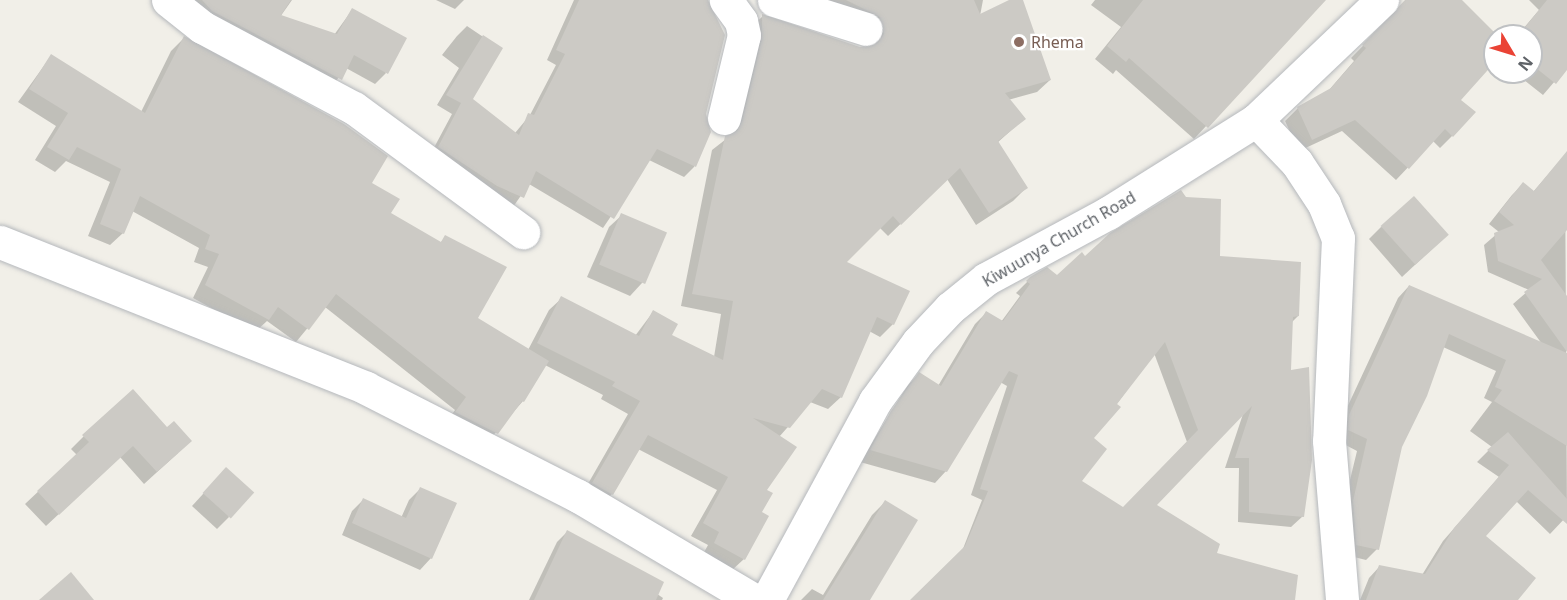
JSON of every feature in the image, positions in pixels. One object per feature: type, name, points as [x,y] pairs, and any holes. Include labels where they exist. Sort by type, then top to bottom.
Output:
[{"type":"street","points":[[168,0],[202,27],[354,108],[523,232]]},
{"type":"street","points":[[774,0],[866,28]]},
{"type":"street","name":"Kiwuunya Church Road","points":[[767,600],[875,401],[918,342],[950,308],[986,279],[1108,213],[1256,120],[1382,0]]},
{"type":"street","points":[[724,118],[744,35],[740,4]]},
{"type":"street","points":[[1256,120],[1297,163],[1324,204],[1338,238],[1329,441],[1341,600]]},
{"type":"street","points":[[0,242],[366,388],[578,496],[754,600]]},
{"type":"building","points":[[202,0],[291,0],[281,15],[337,34],[352,8],[407,38],[388,74],[354,55],[342,80],[212,11]]},
{"type":"building","points":[[579,0],[708,0],[725,35],[706,114],[711,132],[696,167],[657,149],[614,219],[536,171],[524,198],[497,186],[438,147],[461,103],[446,95],[483,35],[503,48],[473,99],[519,135],[528,113],[534,115],[565,54],[556,50]]},
{"type":"building","points":[[846,0],[974,0],[980,14],[1009,0],[1023,0],[1051,80],[1005,93],[1026,119],[998,141],[1028,188],[989,213],[960,168],[901,225],[893,216],[847,262],[910,291],[894,325],[877,317],[842,398],[822,389],[790,428],[753,418],[797,447],[767,490],[773,493],[762,512],[769,516],[745,560],[714,543],[719,532],[703,523],[728,477],[648,435],[613,495],[592,483],[640,401],[612,386],[615,382],[537,343],[561,296],[639,336],[653,310],[678,324],[672,335],[723,360],[733,301],[692,294],[725,136],[737,131],[742,122],[762,39],[762,14],[860,47],[878,43],[884,34],[880,17]]},
{"type":"building","points":[[1143,0],[1326,0],[1208,128],[1129,58],[1126,62],[1107,46]]},
{"type":"building","points":[[1405,0],[1462,0],[1486,24],[1483,24],[1483,75],[1461,100],[1476,112],[1453,137],[1445,129],[1409,169],[1355,120],[1312,140],[1297,107],[1331,88],[1366,48],[1362,45]]},
{"type":"building","points":[[1547,0],[1567,0],[1567,70],[1556,84],[1543,74],[1543,24],[1528,24]]},
{"type":"building","points":[[184,36],[344,124],[388,156],[372,183],[400,199],[391,213],[441,242],[445,235],[507,267],[478,318],[549,361],[524,402],[522,401],[498,434],[455,412],[466,397],[336,294],[309,330],[278,307],[269,320],[205,285],[219,254],[205,249],[210,235],[140,196],[124,234],[100,224],[121,169],[77,147],[69,160],[47,147],[68,113],[29,89],[51,54],[145,113]]},
{"type":"building","points":[[1567,151],[1567,230],[1541,260],[1567,296],[1567,352],[1524,292],[1542,279],[1498,261],[1494,233],[1514,225],[1499,212],[1523,182],[1534,191]]},
{"type":"building","points":[[1181,190],[1186,197],[1221,199],[1220,256],[1301,262],[1299,316],[1293,317],[1291,370],[1309,367],[1312,460],[1304,517],[1249,512],[1249,458],[1235,458],[1252,406],[1157,505],[1220,544],[1217,553],[1298,575],[1295,600],[910,600],[965,546],[988,491],[980,489],[1018,375],[1009,371],[947,472],[870,450],[891,411],[919,372],[941,386],[986,311],[1003,321],[1030,284],[1026,281],[1030,277],[1047,267],[1057,275],[1082,252],[1085,256],[1110,233]],"holes":[[[1165,342],[1198,430],[1123,507],[1082,481],[1107,449],[1094,438],[1121,407],[1117,404]]]},
{"type":"building","points":[[1414,196],[1449,235],[1415,265],[1381,226]]},
{"type":"building","points":[[621,213],[667,233],[645,284],[599,265]]},
{"type":"building","points":[[1409,285],[1567,353],[1567,446],[1494,401],[1502,390],[1495,387],[1506,360],[1449,334],[1427,396],[1402,447],[1379,550],[1356,545],[1353,501],[1367,439],[1348,430],[1349,415]]},
{"type":"building","points":[[133,389],[167,427],[174,421],[192,441],[157,472],[133,446],[59,515],[37,491],[89,442],[82,435]]},
{"type":"building","points":[[1508,432],[1567,499],[1567,524],[1528,490],[1486,536],[1536,578],[1518,600],[1366,600],[1379,565],[1425,574],[1454,528],[1509,465],[1487,450]]},
{"type":"building","points":[[226,467],[254,492],[231,518],[203,493]]},
{"type":"building","points":[[420,487],[457,503],[432,559],[352,523],[363,498],[406,518]]},
{"type":"building","points":[[885,500],[918,520],[870,600],[823,600]]},
{"type":"building","points":[[567,530],[664,582],[656,600],[534,600]]},
{"type":"building","points":[[71,572],[94,600],[39,600]]},
{"type":"place","name":"Rhema","points":[[1019,42]]}]
